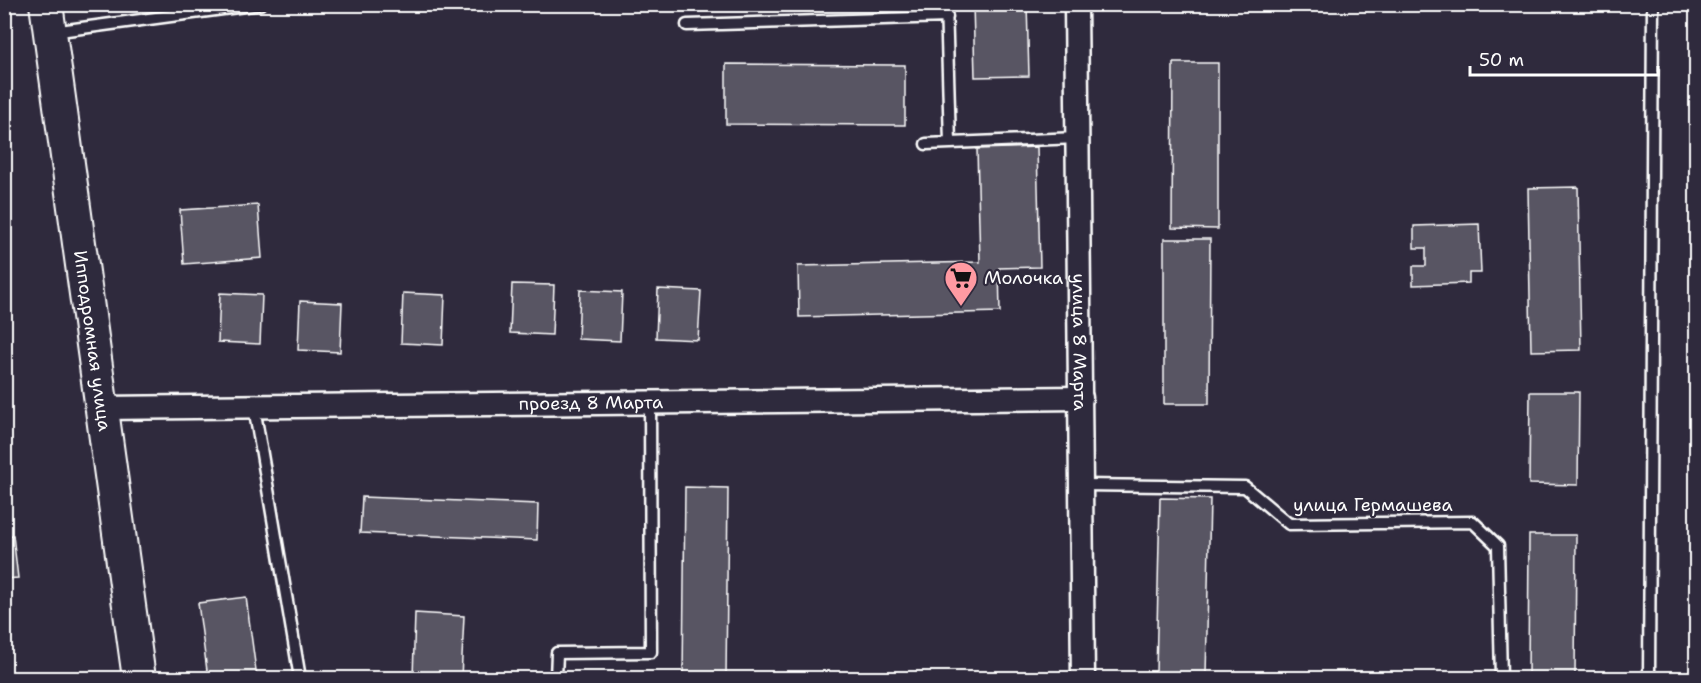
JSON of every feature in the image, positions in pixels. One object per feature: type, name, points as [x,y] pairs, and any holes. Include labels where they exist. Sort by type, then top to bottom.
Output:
[{"type":"main road","name":"Ипподромная улица","points":[[48,18],[139,678]]},
{"type":"street","name":"улица 8 Марта","points":[[1076,4],[1083,678]]},
{"type":"street","name":"проезд 8 Марта","points":[[102,408],[1081,398]]},
{"type":"lane","points":[[48,18],[260,4]]},
{"type":"lane","points":[[946,4],[950,143]]},
{"type":"lane","points":[[1649,678],[1653,4]]},
{"type":"lane","points":[[687,25],[947,17]]},
{"type":"lane","points":[[926,144],[1078,138]]},
{"type":"lane","points":[[556,678],[557,653],[651,652],[650,402]]},
{"type":"lane","points":[[254,407],[300,678]]},
{"type":"lane","name":"улица Гермашева","points":[[1082,485],[1245,487],[1289,524],[1473,522],[1498,546],[1501,678]]},
{"type":"building","points":[[973,4],[1027,4],[1029,76],[975,77]]},
{"type":"building","points":[[1173,63],[1218,63],[1218,229],[1172,228]]},
{"type":"building","points":[[726,64],[905,65],[905,125],[726,124]]},
{"type":"building","points":[[1037,147],[1040,267],[999,268],[1000,312],[799,317],[798,266],[980,262],[977,149]]},
{"type":"building","points":[[1578,187],[1581,350],[1531,351],[1528,188]]},
{"type":"building","points":[[258,205],[262,258],[184,264],[180,210]]},
{"type":"building","points":[[1479,224],[1481,273],[1469,273],[1469,283],[1413,285],[1413,266],[1426,266],[1426,248],[1414,248],[1414,226]]},
{"type":"building","points":[[1164,239],[1210,239],[1209,404],[1164,404]]},
{"type":"building","points":[[512,284],[554,285],[552,335],[510,333]]},
{"type":"building","points":[[658,289],[701,291],[698,340],[656,338]]},
{"type":"building","points":[[580,290],[622,292],[620,341],[578,339]]},
{"type":"building","points":[[220,293],[262,295],[260,344],[218,342]]},
{"type":"building","points":[[403,293],[445,295],[443,345],[401,343]]},
{"type":"building","points":[[300,301],[342,303],[340,352],[298,350]]},
{"type":"building","points":[[1530,392],[1579,392],[1578,485],[1529,484]]},
{"type":"building","points":[[685,487],[728,488],[726,678],[683,678]]},
{"type":"building","points":[[362,497],[538,504],[537,540],[360,533]]},
{"type":"building","points":[[1160,498],[1210,499],[1206,675],[1156,673]]},
{"type":"building","points":[[13,535],[18,578],[4,579],[4,536]]},
{"type":"building","points":[[1529,535],[1576,535],[1575,678],[1528,678]]},
{"type":"building","points":[[246,597],[257,678],[208,678],[198,603]]},
{"type":"building","points":[[415,613],[464,616],[461,678],[413,678]]},
{"type":"building","points":[[598,677],[683,678],[598,678]]},
{"type":"place","name":"Молочка","points":[[961,307]]}]
